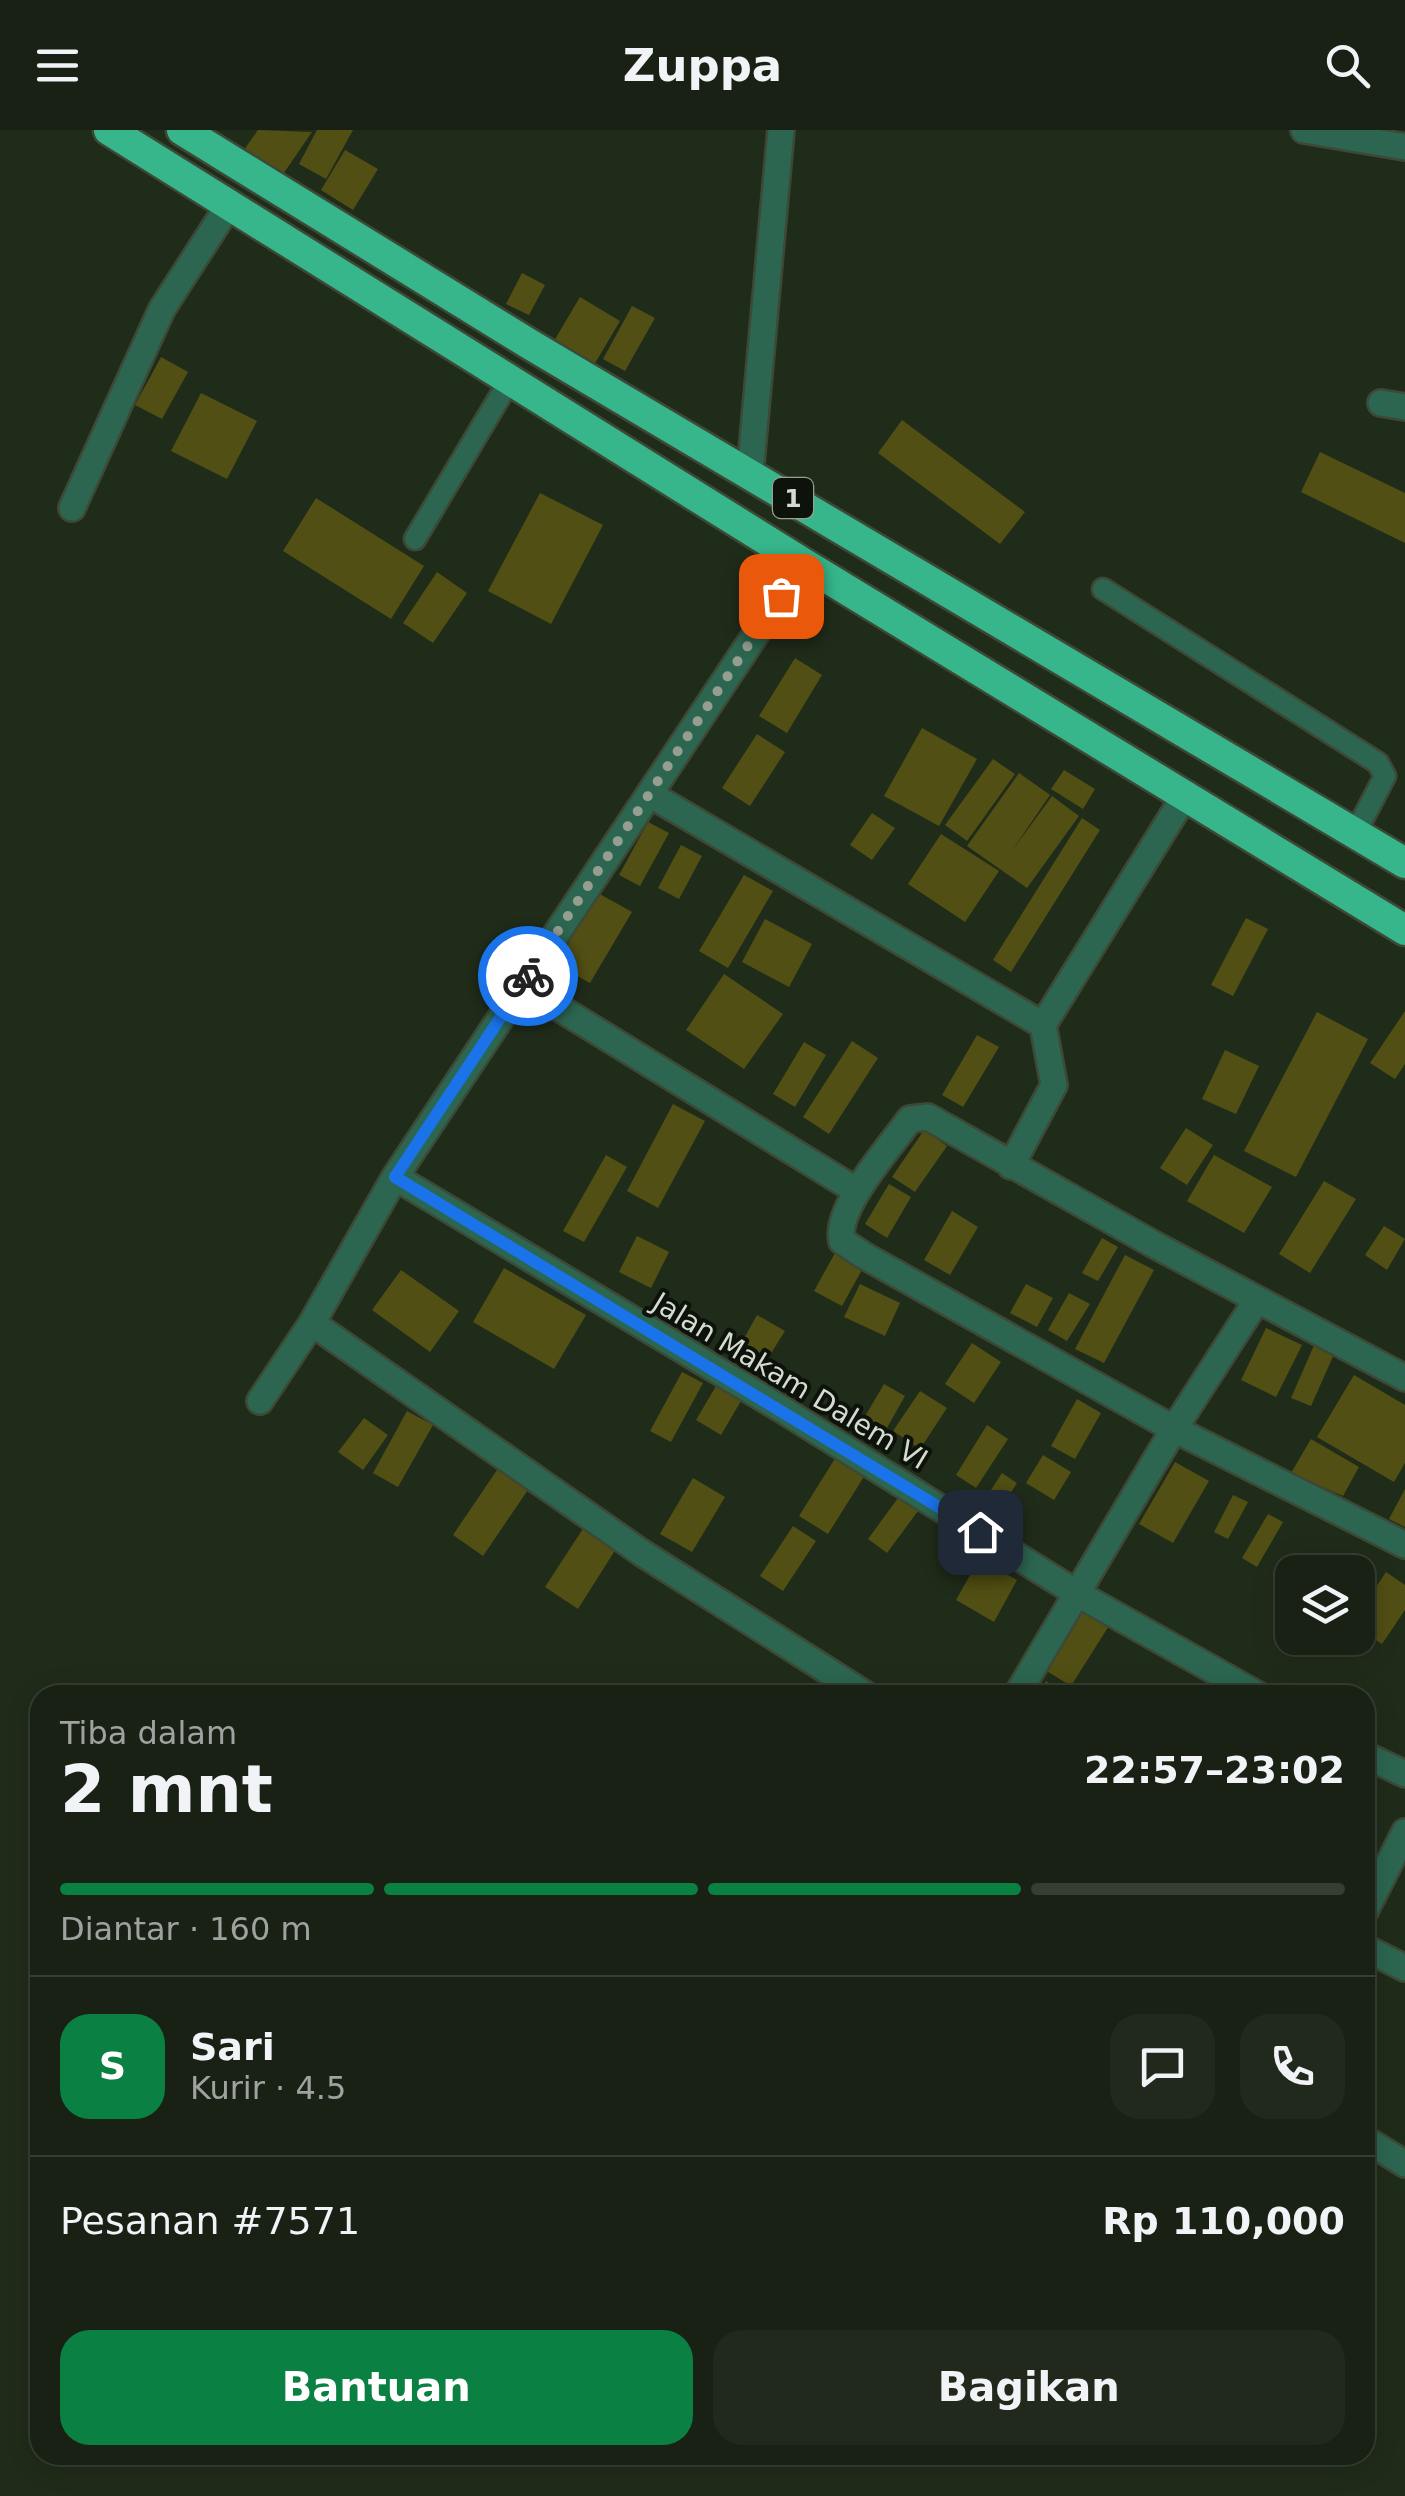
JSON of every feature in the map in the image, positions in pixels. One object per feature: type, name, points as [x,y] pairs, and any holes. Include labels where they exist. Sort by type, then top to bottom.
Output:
[{"type":"highway","name":"1","points":[[109,130],[803,563],[1405,930]]},
{"type":"highway","name":"1","points":[[182,130],[531,345],[1357,830],[1405,862]]},
{"type":"highway","points":[[229,205],[250,172]]},
{"type":"street","points":[[750,474],[781,130]]},
{"type":"street","points":[[1304,130],[1405,147]]},
{"type":"street","points":[[72,508],[162,309],[229,205]]},
{"type":"street","points":[[260,1400],[312,1323],[395,1177],[803,563]]},
{"type":"street","points":[[1011,1166],[1054,1086],[1044,1025],[1186,794]]},
{"type":"street","points":[[651,795],[1044,1025]]},
{"type":"street","points":[[522,985],[858,1191]]},
{"type":"street","points":[[1405,1378],[1011,1166],[938,1121],[917,1116],[910,1119],[858,1191],[842,1225],[842,1241],[1174,1428],[1405,1545]]},
{"type":"street","name":"Jalan Makam Dalem VI","points":[[395,1177],[1078,1594],[1240,1685]]},
{"type":"street","points":[[1024,1685],[1174,1428],[1258,1300]]},
{"type":"street","points":[[312,1323],[642,1553],[850,1685]]},
{"type":"street","points":[[1375,1760],[1405,1774]]},
{"type":"street","points":[[1375,1891],[1405,1832]]},
{"type":"street","points":[[1375,1953],[1405,1968]]},
{"type":"street","points":[[1375,2145],[1405,2164]]},
{"type":"lane","points":[[415,539],[512,378]]},
{"type":"lane","points":[[1102,589],[1378,762],[1386,776],[1384,786],[1357,830]]},
{"type":"building","points":[[258,130],[312,132],[277,183],[239,157]]},
{"type":"building","points":[[317,130],[353,130],[326,179],[299,164]]},
{"type":"building","points":[[345,150],[378,169],[353,210],[321,190]]},
{"type":"building","points":[[522,273],[545,285],[529,315],[506,304]]},
{"type":"building","points":[[580,297],[620,321],[594,365],[554,341]]},
{"type":"building","points":[[632,306],[655,318],[625,371],[603,359]]},
{"type":"building","points":[[161,357],[188,372],[162,419],[135,405]]},
{"type":"building","points":[[201,393],[257,421],[227,479],[171,451]]},
{"type":"building","points":[[902,420],[1025,512],[1000,544],[878,453]]},
{"type":"building","points":[[1320,452],[1405,493],[1405,543],[1301,492]]},
{"type":"building","points":[[540,493],[603,525],[551,624],[488,591]]},
{"type":"building","points":[[316,498],[424,566],[391,619],[283,551]]},
{"type":"building","points":[[437,572],[467,593],[433,643],[403,623]]},
{"type":"building","points":[[795,658],[822,675],[787,733],[759,716]]},
{"type":"building","points":[[922,728],[977,759],[939,826],[884,796]]},
{"type":"building","points":[[757,734],[785,752],[750,806],[722,788]]},
{"type":"building","points":[[993,759],[1015,774],[967,841],[945,825]]},
{"type":"building","points":[[1064,770],[1095,789],[1083,809],[1051,789]]},
{"type":"building","points":[[1019,773],[1050,795],[1011,852],[1052,796],[1079,816],[1027,888],[967,846]]},
{"type":"building","points":[[872,813],[895,828],[872,860],[850,845]]},
{"type":"building","points":[[1082,818],[1100,830],[1011,972],[993,960]]},
{"type":"building","points":[[648,822],[669,833],[640,886],[619,875]]},
{"type":"building","points":[[941,834],[999,871],[965,922],[908,884]]},
{"type":"building","points":[[681,845],[702,856],[679,899],[658,888]]},
{"type":"building","points":[[744,875],[773,891],[728,968],[699,951]]},
{"type":"building","points":[[598,893],[632,912],[590,983],[556,964]]},
{"type":"building","points":[[1246,918],[1268,929],[1233,996],[1211,985]]},
{"type":"building","points":[[765,919],[812,944],[789,987],[742,962]]},
{"type":"building","points":[[724,974],[783,1014],[744,1069],[686,1030]]},
{"type":"building","points":[[1405,1011],[1405,1064],[1395,1079],[1370,1063]]},
{"type":"building","points":[[1317,1012],[1368,1039],[1296,1177],[1244,1151]]},
{"type":"building","points":[[977,1035],[999,1047],[963,1107],[942,1095]]},
{"type":"building","points":[[852,1041],[878,1058],[829,1134],[803,1117]]},
{"type":"building","points":[[804,1042],[826,1055],[795,1107],[773,1094]]},
{"type":"building","points":[[1225,1050],[1259,1066],[1236,1114],[1202,1099]]},
{"type":"building","points":[[673,1104],[705,1121],[658,1208],[627,1191]]},
{"type":"building","points":[[1186,1128],[1213,1145],[1187,1185],[1160,1168]]},
{"type":"building","points":[[924,1130],[947,1146],[915,1192],[892,1177]]},
{"type":"building","points":[[606,1155],[627,1167],[584,1242],[563,1231]]},
{"type":"building","points":[[1214,1155],[1272,1187],[1244,1233],[1187,1201]]},
{"type":"building","points":[[1324,1181],[1356,1199],[1310,1273],[1279,1254]]},
{"type":"building","points":[[889,1184],[911,1197],[887,1238],[865,1224]]},
{"type":"building","points":[[952,1211],[978,1227],[950,1275],[924,1260]]},
{"type":"building","points":[[1384,1226],[1405,1239],[1387,1270],[1365,1255]]},
{"type":"building","points":[[637,1236],[669,1252],[651,1288],[619,1272]]},
{"type":"building","points":[[1102,1238],[1118,1247],[1098,1281],[1082,1273]]},
{"type":"building","points":[[835,1253],[863,1268],[842,1306],[814,1291]]},
{"type":"building","points":[[1125,1255],[1154,1270],[1104,1363],[1075,1349]]},
{"type":"building","points":[[504,1268],[586,1315],[554,1369],[473,1322]]},
{"type":"building","points":[[401,1270],[459,1311],[430,1352],[372,1310]]},
{"type":"building","points":[[860,1284],[900,1303],[885,1336],[844,1317]]},
{"type":"building","points":[[1026,1284],[1053,1298],[1037,1327],[1010,1313]]},
{"type":"building","points":[[1069,1293],[1090,1304],[1067,1341],[1048,1330]]},
{"type":"building","points":[[757,1315],[785,1331],[768,1358],[742,1342]]},
{"type":"building","points":[[1266,1328],[1302,1345],[1276,1397],[1241,1380]]},
{"type":"building","points":[[972,1343],[1001,1362],[974,1403],[945,1384]]},
{"type":"building","points":[[1315,1343],[1335,1352],[1311,1406],[1291,1398]]},
{"type":"building","points":[[682,1372],[703,1383],[671,1442],[650,1431]]},
{"type":"building","points":[[1354,1375],[1405,1405],[1405,1463],[1394,1482],[1317,1437]]},
{"type":"building","points":[[884,1384],[905,1396],[879,1442],[857,1430]]},
{"type":"building","points":[[716,1386],[741,1401],[721,1435],[696,1420]]},
{"type":"building","points":[[920,1391],[947,1408],[920,1449],[893,1431]]},
{"type":"building","points":[[1077,1399],[1101,1413],[1075,1459],[1051,1446]]},
{"type":"building","points":[[407,1411],[433,1425],[398,1487],[373,1473]]},
{"type":"building","points":[[364,1418],[388,1435],[363,1470],[338,1452]]},
{"type":"building","points":[[987,1425],[1008,1439],[976,1488],[956,1475]]},
{"type":"building","points":[[1311,1439],[1359,1467],[1343,1496],[1291,1473]]},
{"type":"building","points":[[1043,1455],[1071,1472],[1054,1500],[1026,1483]]},
{"type":"building","points":[[836,1457],[865,1475],[828,1534],[799,1516]]},
{"type":"building","points":[[1175,1462],[1209,1481],[1173,1543],[1139,1524]]},
{"type":"building","points":[[499,1467],[530,1487],[483,1556],[453,1535]]},
{"type":"building","points":[[1002,1473],[1017,1483],[1003,1505],[987,1496]]},
{"type":"building","points":[[693,1478],[725,1497],[692,1552],[660,1534]]},
{"type":"building","points":[[1405,1489],[1405,1527],[1389,1519]]},
{"type":"building","points":[[1233,1495],[1248,1502],[1228,1539],[1214,1532]]},
{"type":"building","points":[[898,1498],[918,1511],[887,1553],[868,1539]]},
{"type":"building","points":[[1268,1514],[1283,1522],[1257,1567],[1242,1558]]},
{"type":"building","points":[[586,1524],[619,1544],[578,1609],[545,1587]]},
{"type":"building","points":[[793,1526],[816,1541],[783,1591],[760,1576]]},
{"type":"building","points":[[979,1559],[1017,1580],[994,1622],[956,1600]]},
{"type":"building","points":[[1386,1572],[1405,1585],[1405,1610],[1382,1644],[1375,1639],[1375,1588]]},
{"type":"building","points":[[1086,1605],[1112,1621],[1072,1685],[1045,1670]]},
{"type":"way so far","points":[[528,976],[781,596]]},
{"type":"route","points":[[528,976],[395,1177],[980,1532]]}]
